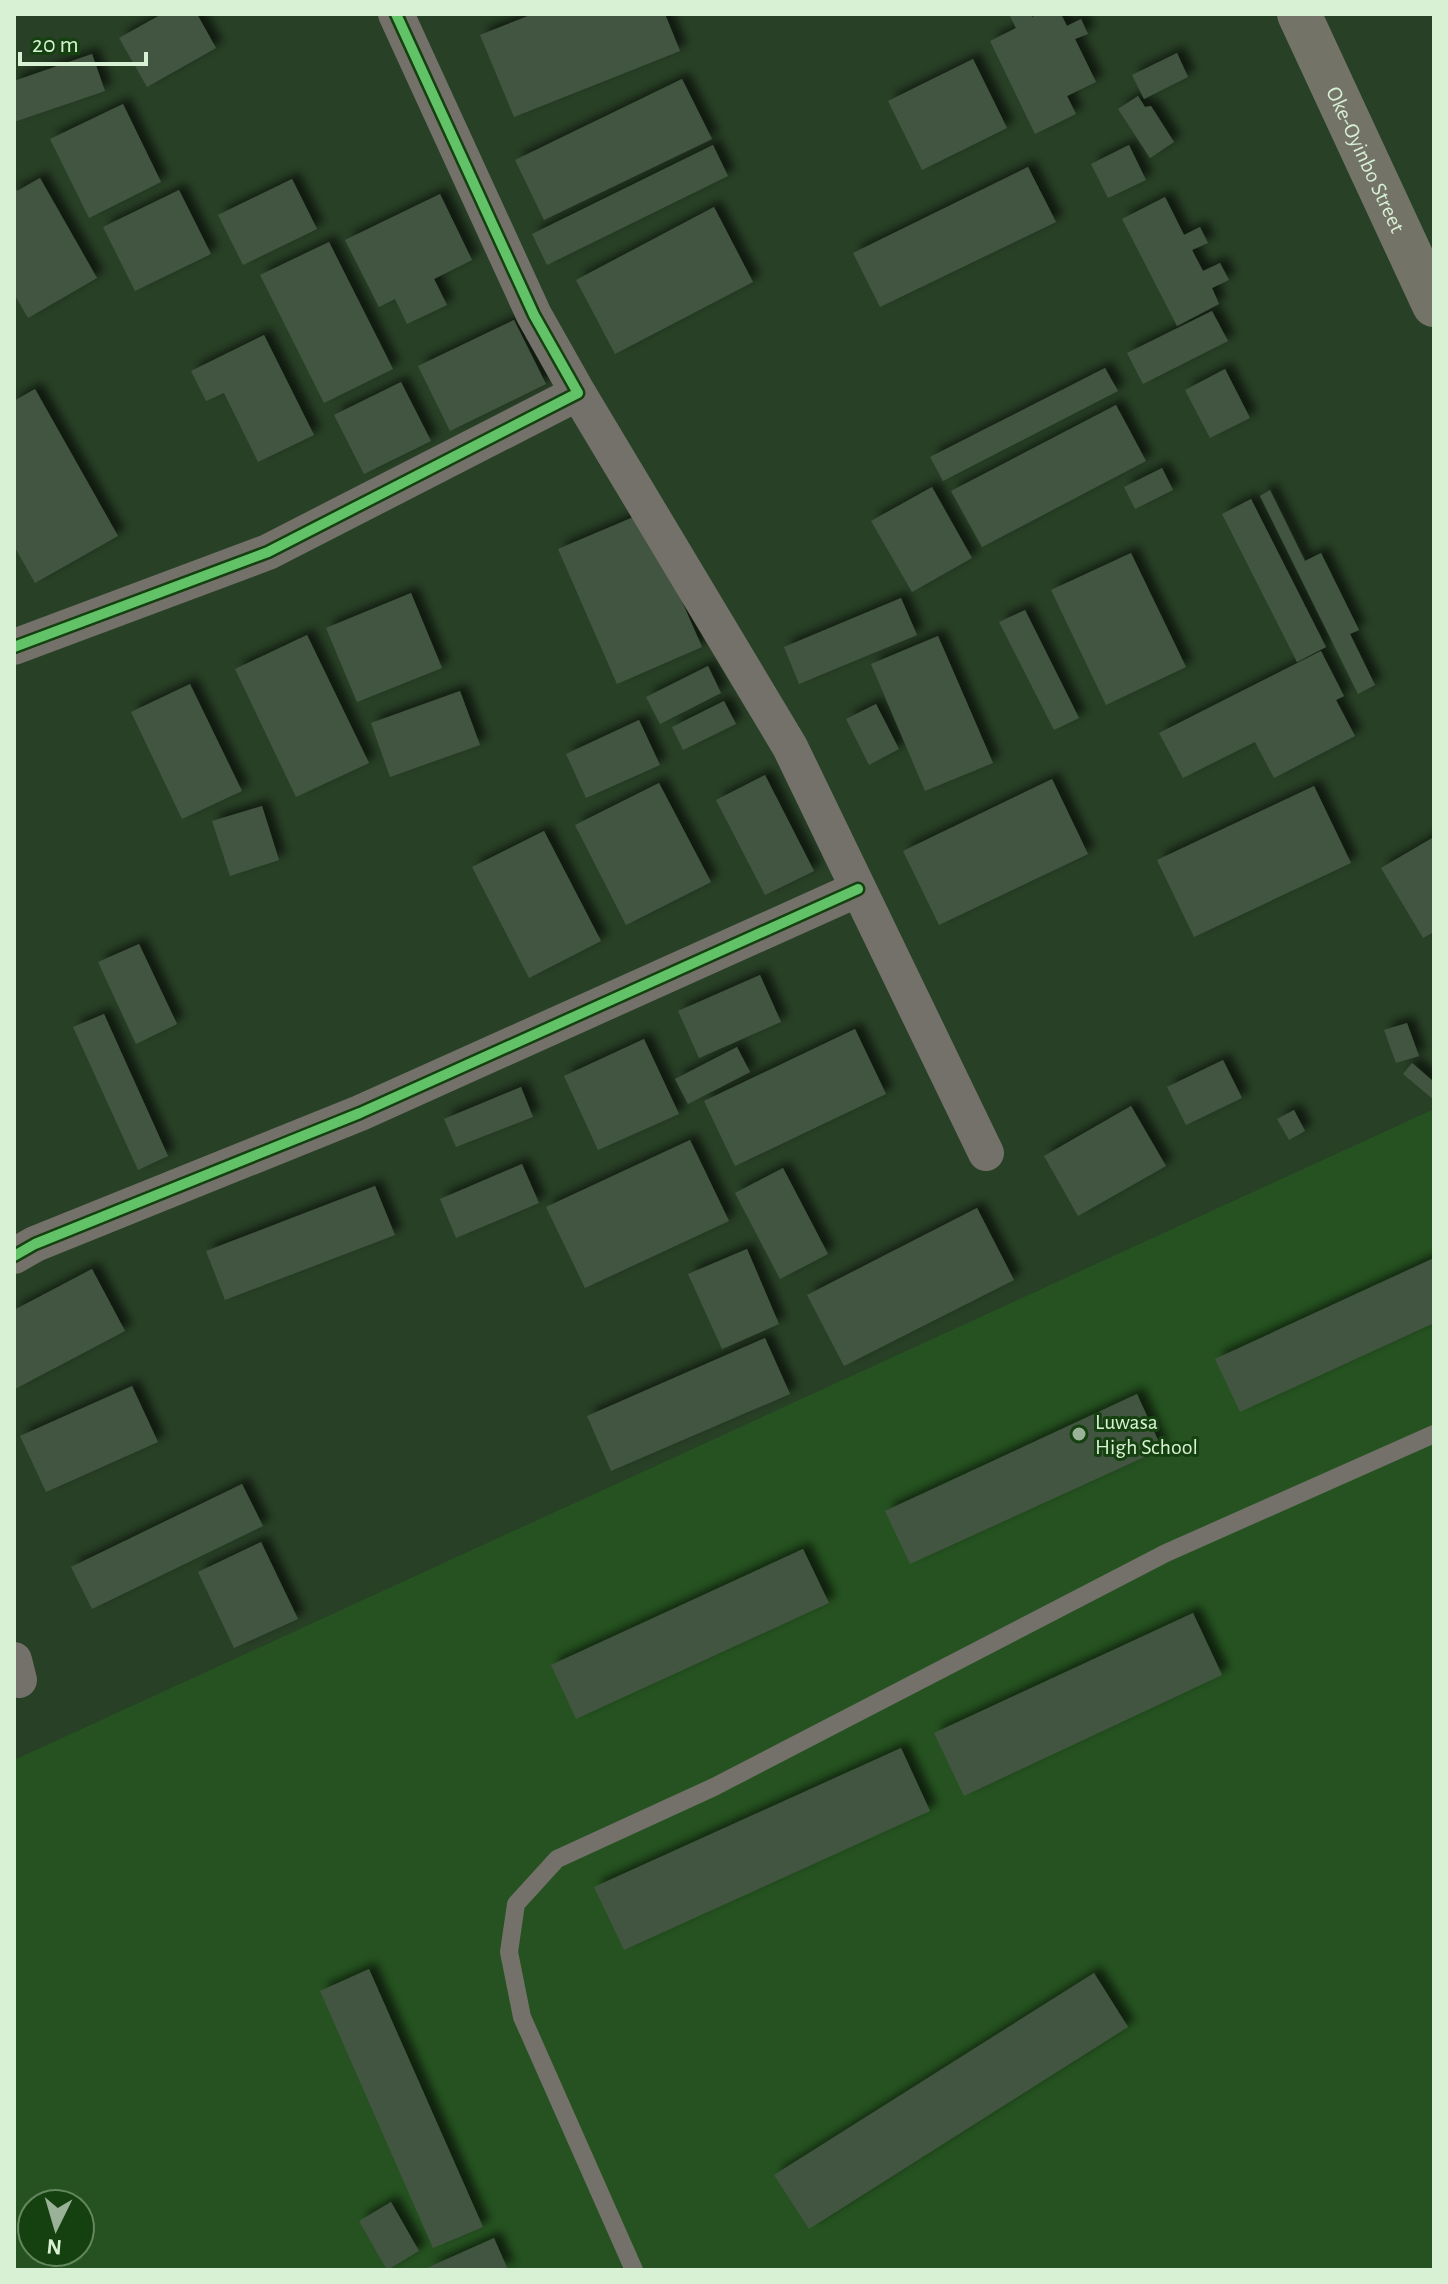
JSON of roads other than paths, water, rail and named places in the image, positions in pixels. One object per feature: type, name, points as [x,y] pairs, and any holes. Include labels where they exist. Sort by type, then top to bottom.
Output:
[{"type":"main road","name":"Oke-Oyinbo Street","points":[[1299,14],[1434,305]]},
{"type":"street","points":[[396,14],[534,315],[790,747],[986,1153]]},
{"type":"street","points":[[14,647],[268,552],[578,393]]},
{"type":"street","points":[[14,1256],[35,1244],[360,1113],[858,889]]},
{"type":"lane","points":[[634,2270],[522,2017],[509,1952],[516,1904],[557,1859],[714,1787],[1166,1553],[1434,1434]]},
{"type":"place","name":"Luwasa High School","points":[[1079,1434]]}]
